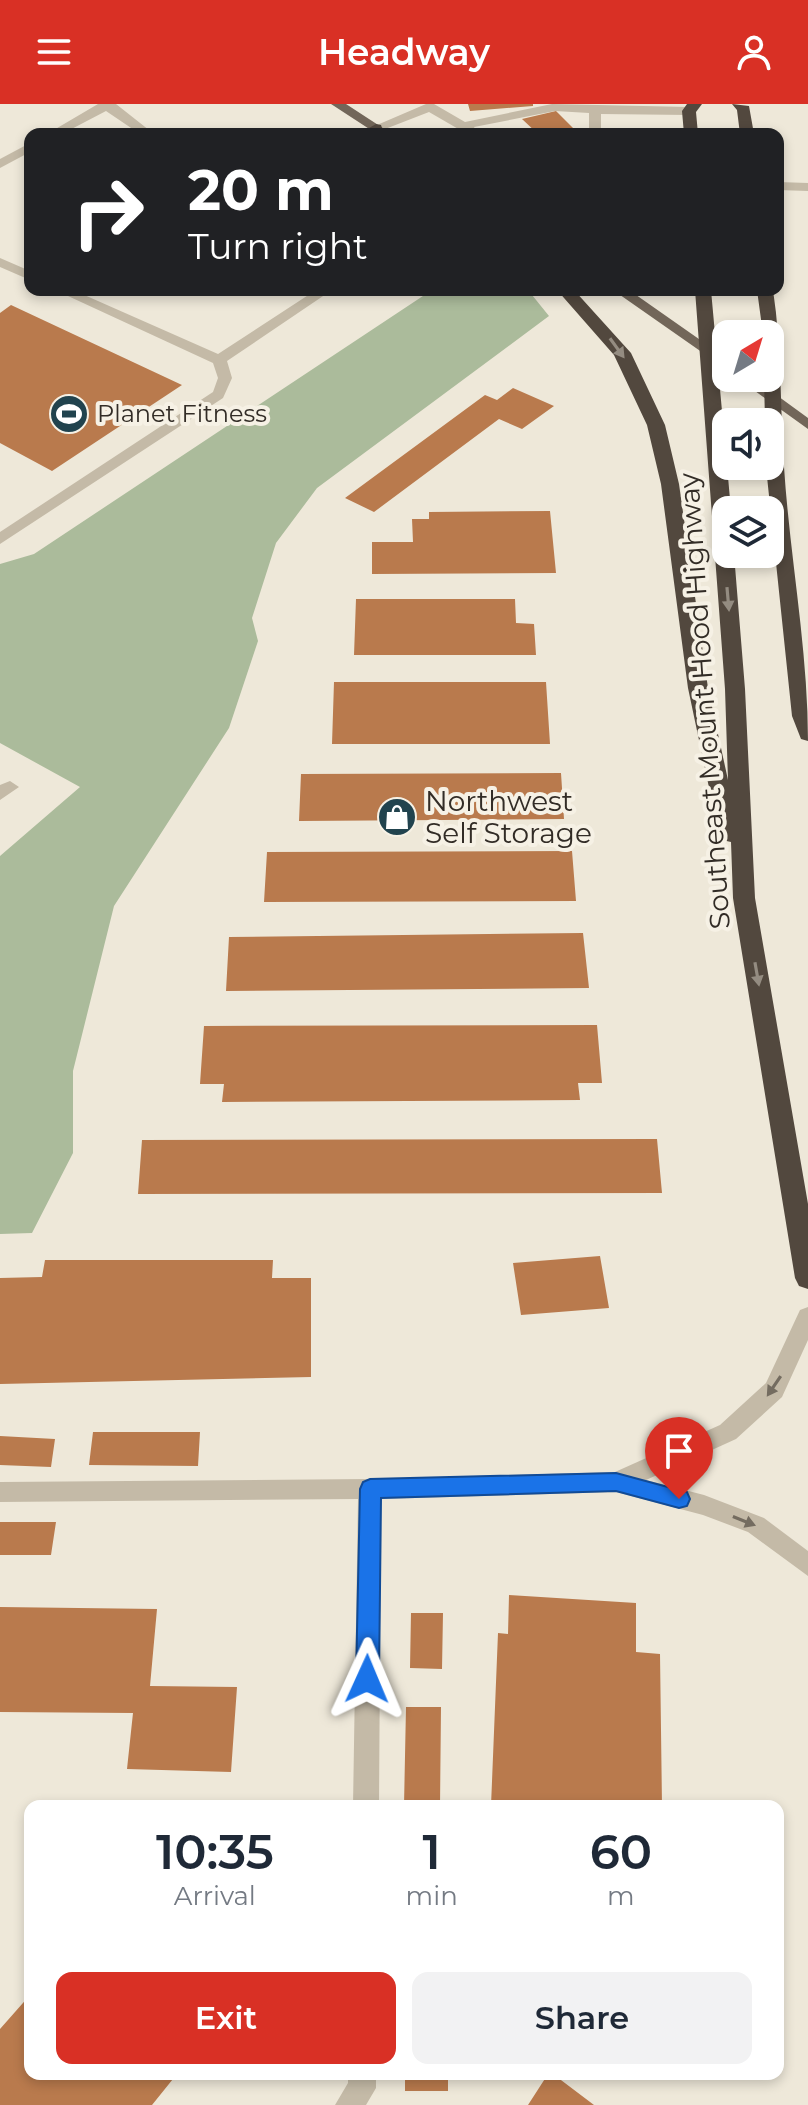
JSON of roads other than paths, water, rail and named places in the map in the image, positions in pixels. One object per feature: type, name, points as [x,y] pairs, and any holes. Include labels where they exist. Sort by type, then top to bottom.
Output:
[{"type":"highway","points":[[739,104],[744,109],[746,128]]},
{"type":"highway","points":[[691,128],[692,108]]},
{"type":"highway","points":[[570,296],[622,353],[656,425],[670,484],[698,688],[744,898]]},
{"type":"highway","name":"Southeast Mount Hood Highway","points":[[704,296],[712,332]]},
{"type":"highway","points":[[766,296],[772,340],[775,467],[802,716],[808,734]]},
{"type":"highway","name":"Southeast Mount Hood Highway","points":[[720,392],[744,898],[808,1278]]},
{"type":"main road","points":[[337,104],[374,128]]},
{"type":"main road","points":[[628,296],[712,356]]},
{"type":"main road","points":[[763,392],[808,425]]},
{"type":"lane","points":[[64,128],[107,104],[140,128]]},
{"type":"lane","points":[[388,128],[430,107],[466,128]]},
{"type":"lane","points":[[463,126],[555,107],[595,110],[692,108]]},
{"type":"lane","points":[[595,110],[595,128]]},
{"type":"lane","points":[[0,164],[24,150]]},
{"type":"lane","points":[[784,186],[808,187]]},
{"type":"lane","points":[[0,262],[24,273]]},
{"type":"lane","points":[[0,539],[218,395],[225,384],[226,371],[219,360],[75,296]]},
{"type":"lane","points":[[219,360],[316,296]]},
{"type":"lane","points":[[616,1482],[728,1432],[774,1390],[808,1316]]},
{"type":"lane","points":[[0,1492],[370,1489],[616,1482],[704,1505],[756,1525],[808,1565]]},
{"type":"lane","points":[[366,1800],[370,1489]]},
{"type":"lane","points":[[349,2105],[362,2088],[362,2080]]},
{"type":"place","name":"Planet Fitness","points":[[69,414]]},
{"type":"place","name":"Northwest Self Storage","points":[[397,817]]}]
